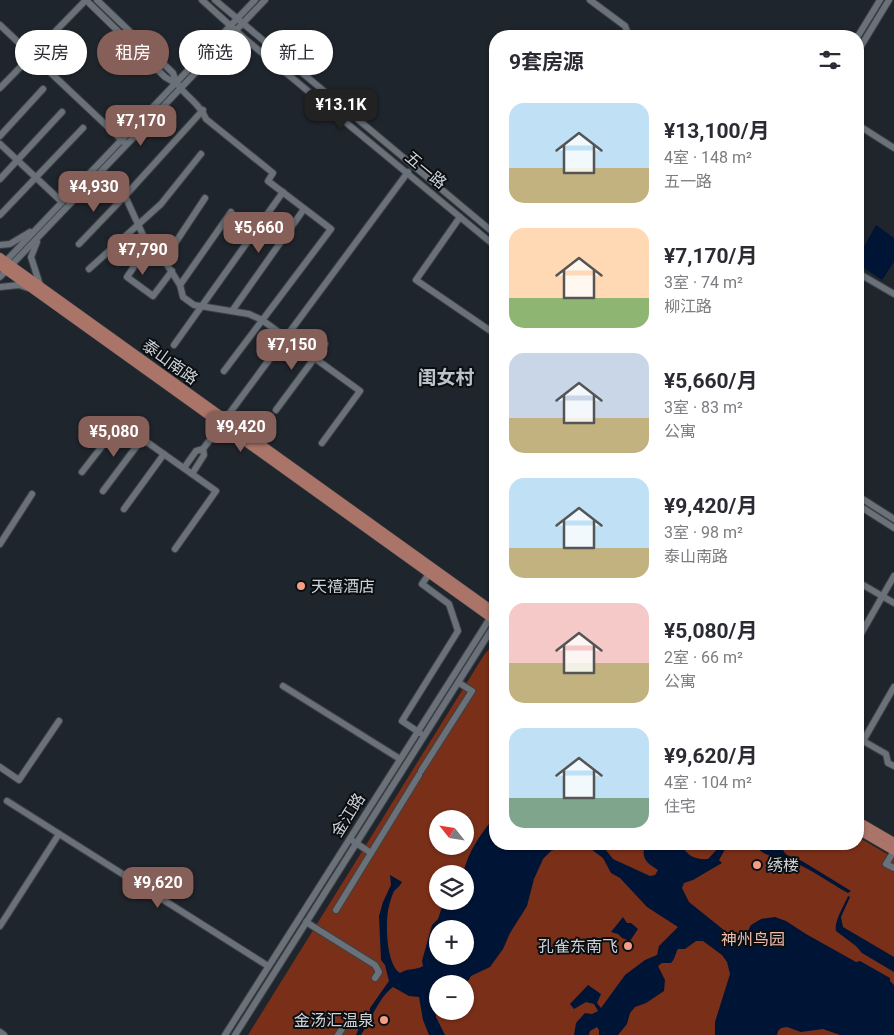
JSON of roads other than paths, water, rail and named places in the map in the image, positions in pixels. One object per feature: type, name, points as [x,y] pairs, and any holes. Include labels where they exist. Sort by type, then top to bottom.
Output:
[{"type":"main road","name":"泰山南路","points":[[3,265],[38,288],[489,612]]},
{"type":"main road","name":"泰山南路","points":[[407,553],[429,574],[489,613]]},
{"type":"main road","points":[[864,824],[894,842]]},
{"type":"main road","points":[[864,834],[894,851]]},
{"type":"street","points":[[57,30],[86,0],[165,77],[182,89],[203,110],[206,119],[273,173],[268,181],[331,229],[224,371]]},
{"type":"street","points":[[97,0],[173,72],[175,83]]},
{"type":"street","name":"五一路","points":[[202,0],[232,28],[489,241]]},
{"type":"street","name":"五一路","points":[[215,0],[489,229]]},
{"type":"street","points":[[3,265],[39,238],[182,89],[232,28],[236,19],[255,0]]},
{"type":"street","points":[[0,277],[3,265],[175,83],[232,28],[242,24],[265,0]]},
{"type":"street","points":[[590,0],[625,26],[627,30]]},
{"type":"street","points":[[862,30],[880,0]]},
{"type":"street","points":[[864,41],[890,0]]},
{"type":"street","points":[[0,25],[15,39]]},
{"type":"street","points":[[0,88],[15,73]]},
{"type":"street","points":[[53,75],[127,146]]},
{"type":"street","points":[[0,136],[43,89]]},
{"type":"street","points":[[79,244],[203,110]]},
{"type":"street","points":[[0,179],[62,112]]},
{"type":"street","points":[[0,215],[83,128]]},
{"type":"street","points":[[864,129],[894,148]]},
{"type":"street","points":[[0,144],[62,202]]},
{"type":"street","points":[[89,269],[161,204],[201,154]]},
{"type":"street","points":[[414,178],[420,170]]},
{"type":"street","points":[[184,468],[196,451],[203,449],[408,172]]},
{"type":"street","points":[[174,346],[282,192]]},
{"type":"street","points":[[125,196],[148,246],[164,260],[172,271],[180,285],[183,297],[194,305],[249,314],[262,320],[360,391],[322,443]]},
{"type":"street","points":[[164,260],[205,198]]},
{"type":"street","points":[[232,311],[304,208]]},
{"type":"street","points":[[180,285],[231,212]]},
{"type":"street","points":[[460,217],[416,280],[489,330]]},
{"type":"street","points":[[0,245],[10,244],[40,226]]},
{"type":"street","points":[[0,287],[19,285],[38,288],[31,257],[39,238]]},
{"type":"street","points":[[148,246],[127,277],[153,296],[172,271]]},
{"type":"street","points":[[864,276],[894,294]]},
{"type":"street","points":[[276,410],[325,344]]},
{"type":"street","points":[[82,472],[120,423],[216,491],[175,549]]},
{"type":"street","points":[[103,491],[142,439]]},
{"type":"street","points":[[192,474],[204,456],[203,449]]},
{"type":"street","points":[[124,509],[164,454]]},
{"type":"street","points":[[0,544],[32,494]]},
{"type":"street","points":[[864,500],[894,519]]},
{"type":"street","points":[[864,509],[894,528]]},
{"type":"street","points":[[425,736],[402,721],[458,631],[449,604],[422,584],[429,574]]},
{"type":"street","points":[[864,628],[894,576]]},
{"type":"street","points":[[864,586],[894,603]]},
{"type":"street","name":"金江路","points":[[225,1035],[417,731],[489,623]]},
{"type":"street","name":"金江路","points":[[235,1035],[459,683],[489,626]]},
{"type":"street","points":[[336,910],[472,691],[459,683]]},
{"type":"street","points":[[283,686],[400,759]]},
{"type":"street","points":[[864,734],[894,687]]},
{"type":"street","points":[[0,767],[19,780],[59,721]]},
{"type":"street","points":[[864,742],[886,754],[888,763],[894,766]]},
{"type":"street","points":[[7,801],[268,966]]},
{"type":"street","points":[[0,926],[59,834]]},
{"type":"street","points":[[350,839],[371,853]]},
{"type":"street","points":[[894,851],[886,864],[894,868]]},
{"type":"street","points":[[306,922],[374,965],[379,972],[375,978]]},
{"type":"street","points":[[0,1032],[4,1035]]},
{"type":"water","points":[[876,225],[894,238],[894,262],[882,280],[864,268],[864,246]]},
{"type":"water","points":[[489,825],[489,850],[554,850],[543,859],[534,879],[527,906],[510,933],[503,949],[490,967],[473,975],[429,975],[429,1020],[438,1020],[445,1035],[429,1035],[423,1020],[419,997],[409,996],[393,987],[379,1003],[361,1035],[356,1035],[359,1028],[368,1019],[370,1008],[389,981],[385,965],[381,960],[379,916],[391,885],[390,875],[402,882],[394,891],[389,906],[387,922],[389,952],[395,968],[400,973],[423,966],[422,961],[429,936],[429,965],[474,965],[474,920],[437,920],[441,910],[474,910],[474,865],[465,865],[470,855],[474,855],[474,847]]},
{"type":"water","points":[[592,850],[606,850],[613,859],[650,876],[655,875],[658,870],[645,859],[644,850],[685,850],[696,858],[708,859],[716,850],[725,850],[719,860],[722,863],[693,880],[684,883],[682,888],[689,902],[735,939],[746,934],[751,925],[761,919],[775,917],[786,921],[856,962],[860,961],[890,978],[894,985],[894,1035],[840,1035],[823,1029],[801,1032],[787,1027],[781,1028],[777,1035],[715,1035],[715,1022],[730,974],[727,962],[722,955],[703,941],[696,941],[685,949],[678,949],[671,963],[662,963],[658,966],[665,980],[664,991],[646,1003],[635,1007],[630,1013],[627,1024],[618,1035],[599,1035],[597,1027],[590,1031],[589,1035],[574,1035],[576,1023],[585,1013],[592,1014],[598,1011],[594,1004],[586,1002],[574,1009],[570,1004],[588,985],[601,994],[597,1003],[601,1008],[625,975],[645,960],[657,955],[659,946],[678,927],[647,907],[620,878],[611,873],[603,858]]},
{"type":"water","points":[[783,850],[787,855],[802,861],[851,891],[848,893],[793,862],[768,855],[761,851]]},
{"type":"water","points":[[848,896],[850,897],[841,917],[843,927],[894,957],[894,972],[862,953],[836,931],[838,918]]},
{"type":"water","points":[[623,917],[627,923],[631,923],[638,929],[630,941],[611,932]]},
{"type":"place","name":"天禧酒店","points":[[301,586]]},
{"type":"place","name":"绣楼","points":[[757,865]]},
{"type":"place","name":"孔雀东南飞","points":[[628,946]]},
{"type":"place","name":"金汤汇温泉","points":[[384,1020]]},
{"type":"district","name":"闺女村","points":[[446,377]]},
{"type":"park label","name":"神州鸟园","points":[[753,939]]}]
